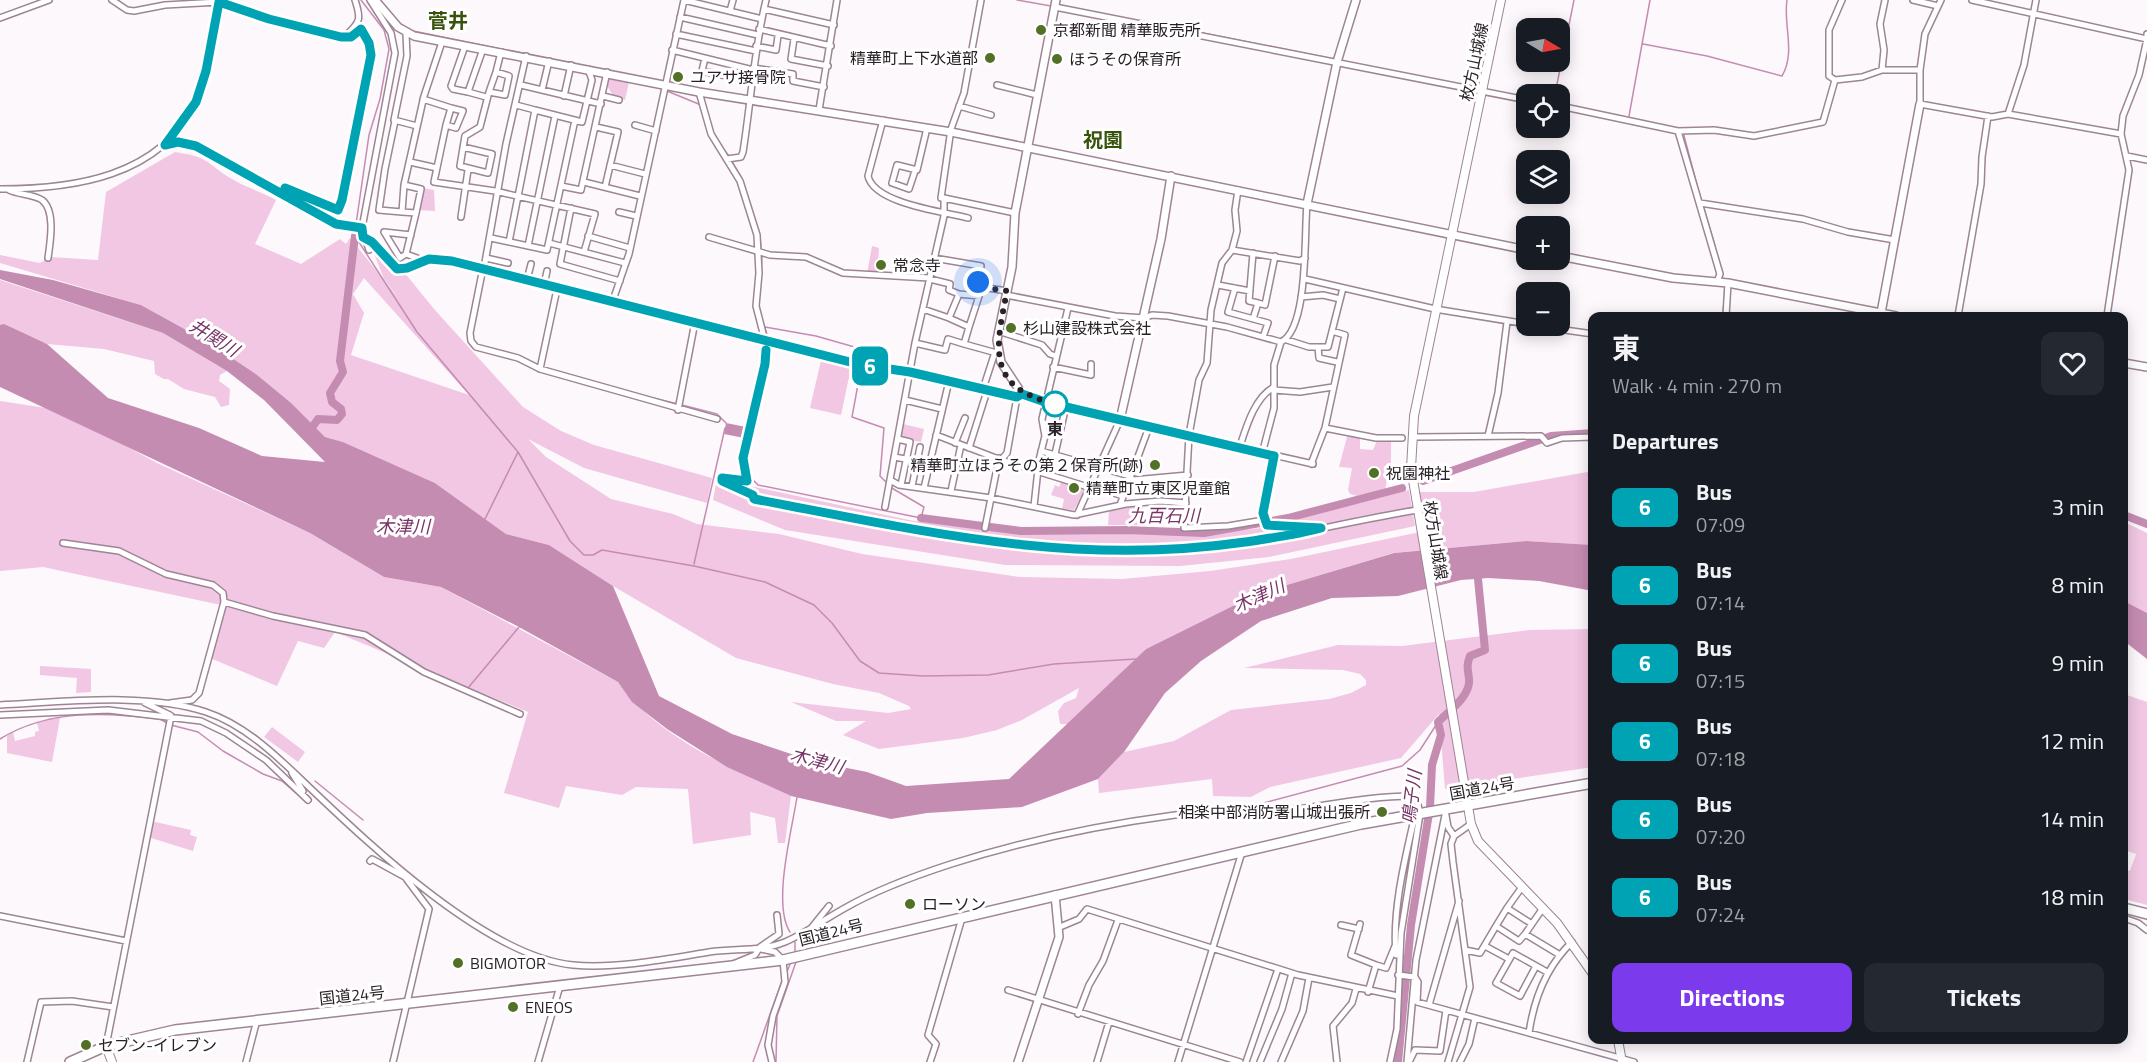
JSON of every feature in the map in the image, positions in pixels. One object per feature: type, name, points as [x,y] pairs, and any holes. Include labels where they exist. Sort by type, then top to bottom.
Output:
[{"type":"highway","name":"国道24号","points":[[70,1062],[106,1046],[175,1030],[786,959],[1361,824],[1445,811],[1466,804],[1588,784]]},
{"type":"highway","points":[[2128,909],[2147,914]]},
{"type":"main road","name":"枚方山城線","points":[[1501,0],[1435,309],[1411,435],[1411,468],[1471,824],[1485,850],[1543,908],[1572,942],[1588,966]]},
{"type":"main road","points":[[1619,1044],[1622,1060]]},
{"type":"main road","points":[[106,1046],[111,1062]]},
{"type":"street","points":[[0,18],[49,0]]},
{"type":"street","points":[[112,0],[131,11],[153,3],[219,1],[294,26],[341,37],[359,24],[361,19],[355,0]]},
{"type":"street","points":[[369,250],[362,228],[395,53],[391,33],[370,0]]},
{"type":"street","points":[[375,0],[406,34],[442,42],[571,65],[607,75],[667,84],[699,92],[752,98],[951,132],[1516,248]]},
{"type":"street","points":[[612,303],[630,248],[684,0],[762,19]]},
{"type":"street","points":[[730,11],[733,0]]},
{"type":"street","points":[[727,159],[741,157],[752,98],[756,49],[766,0]]},
{"type":"street","points":[[819,110],[837,0]]},
{"type":"street","points":[[981,0],[959,106],[951,132],[941,198],[1015,213]]},
{"type":"street","points":[[1262,454],[1273,417],[1274,365],[1301,297],[1305,279],[1307,204],[1337,62],[1356,0]]},
{"type":"street","points":[[1842,0],[1829,30],[1829,76],[1835,80],[1862,77],[1882,70],[1920,70]]},
{"type":"street","points":[[1882,70],[1884,50],[1880,24],[1885,0]]},
{"type":"street","points":[[1881,312],[1920,104],[1920,70],[1925,34],[1940,3],[1913,0]]},
{"type":"street","points":[[1972,0],[2147,39]]},
{"type":"street","points":[[2008,114],[2024,65],[2036,0]]},
{"type":"street","points":[[165,145],[196,102],[206,71],[219,1]]},
{"type":"street","points":[[969,448],[995,351],[1014,252],[1015,213],[1055,3],[1516,98]]},
{"type":"street","points":[[764,9],[834,25]]},
{"type":"street","points":[[680,17],[759,32],[776,33],[778,36],[831,46]]},
{"type":"street","points":[[285,188],[338,210],[342,200],[371,55],[369,43],[361,29],[351,37],[346,35]]},
{"type":"street","points":[[406,34],[407,56],[380,210],[416,213]]},
{"type":"street","points":[[676,34],[756,49],[776,50],[778,36]]},
{"type":"street","points":[[2108,312],[2128,174],[2127,156],[2121,134],[2122,116],[2139,75],[2147,34]]},
{"type":"street","points":[[794,39],[791,59],[828,66]]},
{"type":"street","points":[[402,212],[404,185],[423,99],[442,42]]},
{"type":"street","points":[[465,46],[451,86],[453,89],[487,94],[507,93],[509,76],[496,72]]},
{"type":"street","points":[[468,92],[483,49]]},
{"type":"street","points":[[672,50],[753,69],[793,74],[793,81],[824,87]]},
{"type":"street","points":[[463,147],[492,154],[488,173],[468,170],[460,166],[463,147],[466,135],[480,128],[487,94],[501,52]]},
{"type":"street","points":[[526,57],[498,192],[471,341],[476,347],[518,358],[540,369],[678,410],[717,419]]},
{"type":"street","points":[[705,58],[702,71],[752,81]]},
{"type":"street","points":[[542,90],[549,61]]},
{"type":"street","points":[[564,96],[571,65]]},
{"type":"street","points":[[516,105],[582,122],[592,80],[588,69]]},
{"type":"street","points":[[561,186],[581,190],[607,75]]},
{"type":"street","points":[[1570,108],[1678,131],[1714,130],[1754,136],[1823,122],[1835,80]]},
{"type":"street","points":[[997,84],[1037,95]]},
{"type":"street","points":[[521,85],[601,105]]},
{"type":"street","points":[[699,92],[711,134],[740,181],[759,250],[756,306],[765,341],[765,364],[743,458],[747,481],[722,478],[722,481],[753,495],[754,499],[927,532],[1029,547],[1064,549],[1161,552],[1232,544],[1418,511]]},
{"type":"street","points":[[603,96],[619,100]]},
{"type":"street","points":[[423,99],[463,111],[456,128],[446,126]]},
{"type":"street","points":[[1920,104],[1988,116],[2008,114],[2121,134]]},
{"type":"street","points":[[959,106],[991,115]]},
{"type":"street","points":[[451,108],[433,185],[465,186],[595,214],[584,252]]},
{"type":"street","points":[[509,242],[535,110]]},
{"type":"street","points":[[528,246],[555,116]]},
{"type":"street","points":[[1959,312],[1981,184],[1988,116]]},
{"type":"street","points":[[491,238],[547,250],[575,120]]},
{"type":"street","points":[[883,120],[868,176],[869,181],[890,197],[939,213],[944,212],[968,218]]},
{"type":"street","points":[[395,122],[417,126]]},
{"type":"street","points":[[635,125],[656,131]]},
{"type":"street","points":[[596,127],[618,132],[604,187]]},
{"type":"street","points":[[915,171],[897,165],[892,183],[909,189],[915,171],[927,128]]},
{"type":"street","points":[[1678,131],[1720,274],[1717,282]]},
{"type":"street","points":[[3,189],[54,187],[108,177],[165,145],[178,142],[205,149],[336,224],[362,228]]},
{"type":"street","points":[[2127,156],[2147,160]]},
{"type":"street","points":[[410,162],[437,168]]},
{"type":"street","points":[[610,165],[645,174]]},
{"type":"street","points":[[461,217],[468,170]]},
{"type":"street","points":[[1077,514],[1120,420],[1144,318],[1171,176]]},
{"type":"street","points":[[584,182],[640,196]]},
{"type":"street","points":[[404,185],[421,189],[411,235],[406,254],[400,258],[384,232],[411,235]]},
{"type":"street","points":[[3,189],[40,199],[47,207],[50,233],[48,258]]},
{"type":"street","points":[[1238,190],[1235,210],[1237,231],[1232,250],[1222,263],[1208,325],[1208,363],[1199,380],[1190,437],[1184,528],[1228,526],[1264,520]]},
{"type":"street","points":[[885,507],[915,343],[944,212],[944,198]]},
{"type":"street","points":[[1700,203],[1803,219],[1848,232],[1895,240]]},
{"type":"street","points":[[570,208],[560,264],[620,281]]},
{"type":"street","points":[[619,212],[636,216]]},
{"type":"street","points":[[588,236],[630,248]]},
{"type":"street","points":[[363,237],[372,242],[397,269],[440,259],[484,268],[557,289],[862,365],[910,372],[985,390],[1020,395],[1239,449],[1312,464],[1325,428],[1337,362],[1345,335],[1332,331]]},
{"type":"street","points":[[709,237],[770,255],[806,257],[843,273],[930,279],[950,284],[949,290],[959,294],[979,296]]},
{"type":"street","points":[[549,243],[626,263]]},
{"type":"street","points":[[1232,250],[1300,261],[1305,258]]},
{"type":"street","points":[[1253,253],[1249,301],[1265,305],[1275,256]]},
{"type":"street","points":[[406,254],[425,261]]},
{"type":"street","points":[[486,258],[508,263]]},
{"type":"street","points":[[934,258],[981,266],[978,282],[982,287],[1068,308],[1144,318],[1152,315],[1168,316],[1309,347],[1328,347],[1343,288]]},
{"type":"street","points":[[1570,258],[1673,278],[1728,283],[1871,312]]},
{"type":"street","points":[[527,280],[531,264]]},
{"type":"street","points":[[544,285],[547,271]]},
{"type":"street","points":[[1305,279],[1435,309],[1516,323]]},
{"type":"street","points":[[1726,312],[1728,283]]},
{"type":"street","points":[[1218,285],[1250,291]]},
{"type":"street","points":[[964,344],[982,287]]},
{"type":"street","points":[[1235,288],[1228,312],[1268,323],[1263,337]]},
{"type":"street","points":[[540,369],[557,289]]},
{"type":"street","points":[[949,318],[959,294]]},
{"type":"street","points":[[1301,297],[1323,295],[1340,299]]},
{"type":"street","points":[[1253,319],[1258,303]]},
{"type":"street","points":[[1034,506],[1037,470],[1045,436],[1042,419],[1068,308]]},
{"type":"street","points":[[923,309],[969,327]]},
{"type":"street","points":[[678,410],[695,322]]},
{"type":"street","points":[[1488,436],[1498,393],[1507,322]]},
{"type":"street","points":[[998,331],[1042,345],[1050,354],[1056,356]]},
{"type":"street","points":[[1570,331],[1588,333]]},
{"type":"street","points":[[915,343],[945,350],[948,339],[995,351],[1020,395],[1007,453],[1000,459],[985,528]]},
{"type":"street","points":[[1318,347],[1319,358],[1337,362]]},
{"type":"street","points":[[1053,367],[1091,375],[1091,364]]},
{"type":"street","points":[[2128,364],[2147,367]]},
{"type":"street","points":[[924,488],[949,381]]},
{"type":"street","points":[[1239,449],[1247,424],[1262,395],[1274,389],[1300,392],[1333,387]]},
{"type":"street","points":[[905,400],[942,409]]},
{"type":"street","points":[[1055,454],[1066,406]]},
{"type":"street","points":[[951,491],[964,418]]},
{"type":"street","points":[[1120,505],[1149,427]]},
{"type":"street","points":[[1325,428],[1376,438],[1402,438]]},
{"type":"street","points":[[936,435],[1000,459],[1123,496]]},
{"type":"street","points":[[1416,437],[1541,436],[1547,443],[1562,438],[1588,436]]},
{"type":"street","points":[[898,439],[910,442],[901,485]]},
{"type":"street","points":[[912,486],[920,447]]},
{"type":"street","points":[[1041,451],[1098,466],[1130,476],[1134,480],[1188,475]]},
{"type":"street","points":[[1264,520],[1274,456]]},
{"type":"street","points":[[894,457],[929,464]]},
{"type":"street","points":[[890,480],[901,485],[951,491],[1077,514],[1120,505],[1160,501],[1186,502]]},
{"type":"street","points":[[1264,520],[1272,527],[1321,528]]},
{"type":"street","points":[[63,543],[120,552],[166,574],[213,585],[223,593],[224,602],[198,695],[192,700],[163,705]]},
{"type":"street","points":[[224,602],[273,616],[365,635],[424,672],[520,714]]},
{"type":"street","points":[[0,705],[107,700],[201,710],[242,731],[292,770],[406,876],[429,909],[393,1062]]},
{"type":"street","points":[[145,703],[171,716]]},
{"type":"street","points":[[0,715],[108,710],[201,721],[226,733],[266,760],[308,800],[292,770]]},
{"type":"street","points":[[106,1046],[171,716]]},
{"type":"street","points":[[759,949],[786,941],[885,888],[928,872],[1012,848],[1103,827],[1178,815],[1241,810],[1287,810],[1411,796],[1416,800],[1418,814],[1398,963]]},
{"type":"street","points":[[1445,811],[1448,827],[1454,836]]},
{"type":"street","points":[[1408,1062],[1414,976],[1445,811]]},
{"type":"street","points":[[1341,925],[1359,927],[1350,955],[1386,968],[1395,945],[1407,851],[1418,814]]},
{"type":"street","points":[[1447,1062],[1470,987],[1451,844],[1454,836],[1471,824]]},
{"type":"street","points":[[1178,1062],[1242,852]]},
{"type":"street","points":[[370,861],[372,859],[406,876],[497,938],[532,957],[558,963],[600,966],[685,957],[713,951],[759,949],[775,952],[786,959],[783,974],[786,982],[773,1016],[768,1045],[772,1062]]},
{"type":"street","points":[[1466,950],[1480,953],[1522,887]]},
{"type":"street","points":[[1018,1062],[1056,951],[1060,927],[1055,895]]},
{"type":"street","points":[[1429,1005],[1456,904],[1459,902]]},
{"type":"street","points":[[812,927],[829,906]]},
{"type":"street","points":[[1507,908],[1532,924]]},
{"type":"street","points":[[1496,926],[1519,941],[1543,908]]},
{"type":"street","points":[[1060,927],[1078,919],[1087,909],[1292,974],[1368,992],[1398,996]]},
{"type":"street","points":[[730,967],[735,962],[755,955],[759,949],[779,934],[777,915]]},
{"type":"street","points":[[0,916],[126,941]]},
{"type":"street","points":[[930,1062],[936,1044],[928,1035],[963,917]]},
{"type":"street","points":[[2128,919],[2147,930]]},
{"type":"street","points":[[1078,1014],[1089,985],[1103,961],[1118,920]]},
{"type":"street","points":[[1525,934],[1560,955]]},
{"type":"street","points":[[1529,1033],[1534,1004],[1547,972],[1572,942]]},
{"type":"street","points":[[1390,1062],[1397,1029],[1399,974],[1395,945]]},
{"type":"street","points":[[1485,946],[1509,959]]},
{"type":"street","points":[[1536,966],[1520,996],[1496,983],[1513,953],[1547,972]]},
{"type":"street","points":[[1368,992],[1376,965]]},
{"type":"street","points":[[1246,1062],[1278,969]]},
{"type":"street","points":[[1260,1062],[1282,1009],[1292,974]]},
{"type":"street","points":[[1399,974],[1414,976],[1418,982],[1417,1002],[1634,1062]]},
{"type":"street","points":[[1281,1062],[1303,1011],[1309,978]]},
{"type":"street","points":[[538,1062],[560,986]]},
{"type":"street","points":[[1337,1062],[1333,1026],[1348,1008],[1356,989]]},
{"type":"street","points":[[1008,990],[1078,1014],[1240,1062]]},
{"type":"street","points":[[27,1062],[41,1002],[64,1001],[113,1007]]},
{"type":"street","points":[[1446,1010],[1440,1051],[1447,1062]]},
{"type":"street","points":[[1460,1062],[1469,1044],[1475,1018]]},
{"type":"street","points":[[246,1062],[256,1020]]},
{"type":"street","points":[[1097,1062],[1109,1022]]},
{"type":"street","points":[[1408,1062],[1415,1050],[1440,1051]]},
{"type":"shaded area","points":[[609,78],[629,82],[625,100],[614,97],[607,86]]},
{"type":"shaded area","points":[[175,152],[196,156],[234,180],[276,200],[255,244],[301,264],[340,239],[346,244],[350,238],[401,301],[384,279],[370,243],[398,271],[404,272],[434,309],[523,407],[561,431],[594,445],[712,478],[707,503],[584,468],[528,439],[546,457],[611,499],[673,514],[697,524],[779,534],[862,554],[1020,577],[1122,579],[1210,571],[1291,559],[1425,531],[1418,492],[1474,492],[1588,472],[1588,545],[1526,541],[1393,553],[1257,594],[1146,649],[1068,724],[1060,724],[1058,711],[1064,703],[1076,698],[1079,688],[1022,720],[997,730],[963,738],[879,749],[843,735],[866,721],[836,721],[791,702],[888,713],[911,709],[909,706],[879,693],[833,684],[736,658],[613,586],[549,545],[506,534],[435,483],[343,442],[325,437],[291,404],[208,342],[141,305],[0,263],[0,255],[40,263],[50,257],[98,260],[106,192]],"holes":[[[364,278],[469,395],[351,355],[364,313],[353,294]]]},
{"type":"shaded area","points":[[423,188],[434,190],[435,211],[418,210]]},
{"type":"shaded area","points":[[872,246],[879,248],[877,275],[867,274]]},
{"type":"shaded area","points":[[0,280],[163,333],[227,371],[220,375],[219,381],[230,389],[229,405],[221,407],[215,397],[184,389],[155,374],[154,361],[104,349],[47,344],[0,325]]},
{"type":"shaded area","points":[[822,356],[852,363],[841,415],[810,408]]},
{"type":"shaded area","points":[[0,401],[46,408],[100,432],[157,463],[310,533],[384,577],[441,587],[618,682],[653,720],[674,735],[720,762],[791,796],[785,843],[778,843],[775,818],[750,812],[751,835],[693,844],[688,789],[636,787],[622,795],[566,786],[559,808],[504,793],[528,712],[335,632],[324,648],[298,641],[277,686],[210,658],[221,605],[43,567],[0,571]]},
{"type":"shaded area","points":[[903,424],[924,429],[921,442],[900,438]]},
{"type":"shaded area","points":[[1348,433],[1360,437],[1360,449],[1373,450],[1377,440],[1391,441],[1391,464],[1385,490],[1357,496],[1350,494],[1348,490],[1352,468],[1339,467]]},
{"type":"shaded area","points":[[717,479],[914,521],[1014,533],[1205,534],[1262,528],[1409,490],[1415,526],[1269,557],[1180,566],[1005,565],[785,530],[713,500]]},
{"type":"shaded area","points":[[1062,480],[1086,488],[1074,510],[1062,509],[1064,499],[1051,495],[1055,485],[1059,487]]},
{"type":"shaded area","points":[[1143,506],[1142,525],[1108,525],[1109,510]]},
{"type":"shaded area","points":[[2128,524],[2147,533],[2147,613],[2128,603]]},
{"type":"shaded area","points":[[1588,629],[1588,768],[1445,789],[1439,714],[1401,758],[1270,787],[1251,797],[1213,796],[1212,779],[1099,793],[1098,779],[1124,752],[1174,741],[1231,710],[1329,699],[1351,693],[1366,685],[1366,680],[1360,674],[1343,670],[1244,668],[1338,645],[1402,646],[1530,630]]},
{"type":"shaded area","points":[[40,666],[91,669],[91,692],[76,693],[77,678],[40,675]]},
{"type":"shaded area","points":[[2128,695],[2147,702],[2147,905],[2128,900],[2128,870],[2130,871],[2136,854],[2128,851]]},
{"type":"shaded area","points":[[50,718],[60,718],[52,762],[7,753],[7,736],[13,732],[15,741],[35,736],[35,732],[39,731],[37,723]]},
{"type":"shaded area","points":[[272,727],[305,752],[298,762],[264,737]]},
{"type":"shaded area","points":[[151,821],[191,830],[190,835],[197,837],[193,851],[148,837]]},
{"type":"water","name":"木津川","points":[[0,270],[53,280],[141,305],[208,342],[257,375],[291,403],[325,437],[343,442],[435,483],[506,534],[549,545],[613,586],[659,696],[732,734],[812,761],[867,772],[906,786],[1009,779],[1146,649],[1257,594],[1394,553],[1526,541],[1588,545],[1588,590],[1539,581],[1488,578],[1461,580],[1398,596],[1332,598],[1261,621],[1201,661],[1165,693],[1124,752],[1098,779],[1022,807],[927,813],[891,819],[791,796],[727,767],[667,729],[632,702],[618,682],[519,627],[441,587],[384,577],[310,533],[0,387],[0,325],[4,324],[47,344],[108,398],[199,428],[262,456],[325,462],[264,400],[227,371],[163,333],[0,279]]},
{"type":"water","points":[[726,423],[746,427],[744,438],[724,434]]},
{"type":"water","points":[[2128,603],[2147,613],[2147,659],[2128,644]]},
{"type":"waterway","points":[[356,224],[369,135],[380,99],[389,49],[384,30],[361,0]]},
{"type":"waterway","points":[[380,0],[391,14]]},
{"type":"waterway","points":[[1017,0],[1051,6]]},
{"type":"waterway","points":[[1557,84],[1574,0]]},
{"type":"waterway","points":[[1629,116],[1650,0]]},
{"type":"waterway","points":[[1643,44],[1707,56],[1782,76],[1789,48],[1787,0]]},
{"type":"waterway","points":[[1157,24],[1334,59]]},
{"type":"waterway","points":[[413,31],[595,68]]},
{"type":"waterway","points":[[1460,84],[1479,88]]},
{"type":"waterway","points":[[667,91],[701,105]]},
{"type":"waterway","points":[[1611,114],[1679,129]]},
{"type":"waterway","points":[[1683,132],[1701,200]]},
{"type":"waterway","points":[[721,146],[729,156]]},
{"type":"waterway","points":[[731,160],[741,177]]},
{"type":"waterway","points":[[1703,205],[1715,246]]},
{"type":"waterway","points":[[356,229],[355,236],[417,332],[518,452],[484,521]]},
{"type":"waterway","points":[[309,432],[318,419],[337,420],[342,414],[341,409],[332,402],[330,393],[343,372],[340,361],[355,236]]},
{"type":"waterway","points":[[760,236],[761,249]]},
{"type":"waterway","points":[[760,291],[762,254]]},
{"type":"waterway","points":[[1723,312],[1725,286]]},
{"type":"waterway","points":[[763,322],[768,338]]},
{"type":"waterway","points":[[765,327],[816,336],[865,350],[863,360]]},
{"type":"waterway","points":[[768,344],[765,377],[747,458],[752,479],[758,485],[921,518],[924,507],[890,487]]},
{"type":"waterway","points":[[861,368],[852,417],[884,428],[880,476],[887,483]]},
{"type":"waterway","points":[[653,398],[678,404]]},
{"type":"waterway","points":[[682,405],[717,414],[726,423]]},
{"type":"waterway","points":[[694,564],[725,428]]},
{"type":"waterway","name":"九百石川","points":[[1423,481],[1551,436],[1588,433]]},
{"type":"waterway","points":[[518,452],[570,541],[584,555],[593,555],[602,550],[694,566],[765,582],[814,605],[832,623],[860,661],[879,673],[923,676],[988,675],[1054,664],[1136,659]]},
{"type":"waterway","name":"九百石川","points":[[921,518],[1021,531],[1127,530],[1204,533],[1288,518],[1402,488]]},
{"type":"waterway","name":"九百石川","points":[[2128,517],[2147,524]]},
{"type":"waterway","name":"鳴子川","points":[[1398,1062],[1411,925],[1430,807],[1432,765],[1441,735],[1438,722],[1458,703],[1469,685],[1470,656],[1485,650],[1477,569]]},
{"type":"waterway","points":[[468,688],[519,627]]},
{"type":"waterway","points":[[0,739],[38,722],[78,715],[119,715],[160,719],[167,723]]},
{"type":"waterway","points":[[1260,804],[1402,766],[1420,750],[1438,722]]},
{"type":"waterway","points":[[171,725],[198,732],[223,751],[263,774],[282,781],[296,793]]},
{"type":"waterway","points":[[315,781],[363,820]]},
{"type":"waterway","points":[[790,932],[785,920],[783,886],[797,797]]},
{"type":"waterway","points":[[795,942],[795,954]]},
{"type":"waterway","points":[[786,974],[791,962]]},
{"type":"waterway","points":[[776,1062],[777,1016],[796,962]]},
{"type":"waterway","points":[[753,1062],[783,978]]},
{"type":"bus line","name":"6","points":[[285,188],[290,188],[338,210],[342,200],[371,55],[369,43],[361,29],[351,37],[346,35],[341,37],[269,19],[219,2],[206,71],[196,102],[189,115],[165,145],[178,142],[213,153],[336,224],[362,228],[363,237],[368,238],[397,269],[401,270],[429,259],[452,261],[862,365],[910,372],[1017,397],[1022,394],[1045,402],[1274,456],[1263,513],[1267,525],[1321,528],[1232,544],[1161,552],[1075,550],[1029,547],[959,537],[754,499],[753,495],[722,481],[722,478],[747,481],[743,458],[765,364],[766,350]]},
{"type":"place","name":"京都新聞 精華販売所","points":[[1041,30]]},
{"type":"place","name":"精華町上下水道部","points":[[990,58]]},
{"type":"place","name":"ほうその保育所","points":[[1057,59]]},
{"type":"place","name":"ユアサ接骨院","points":[[678,77]]},
{"type":"place","name":"常念寺","points":[[881,265]]},
{"type":"place","name":"杉山建設株式会社","points":[[1011,328]]},
{"type":"place","name":"東","points":[[1055,404]]},
{"type":"place","name":"精華町立ほうその第２保育所(跡)","points":[[1155,465]]},
{"type":"place","name":"祝園神社","points":[[1374,473]]},
{"type":"place","name":"精華町立東区児童館","points":[[1074,488]]},
{"type":"place","name":"相楽中部消防署山城出張所","points":[[1382,812]]},
{"type":"place","name":"ローソン","points":[[910,904]]},
{"type":"place","name":"BIGMOTOR","points":[[458,963]]},
{"type":"place","name":"ENEOS","points":[[513,1007]]},
{"type":"place","name":"セブン-イレブン","points":[[86,1045]]},
{"type":"district","name":"菅井","points":[[448,21]]},
{"type":"district","name":"祝園","points":[[1103,140]]},
{"type":"route","points":[[978,282],[979,287],[1007,291],[997,343],[998,356],[1010,378],[1022,394],[1055,404]]},
{"type":"water label","name":"井関川","points":[[214,338]]}]
